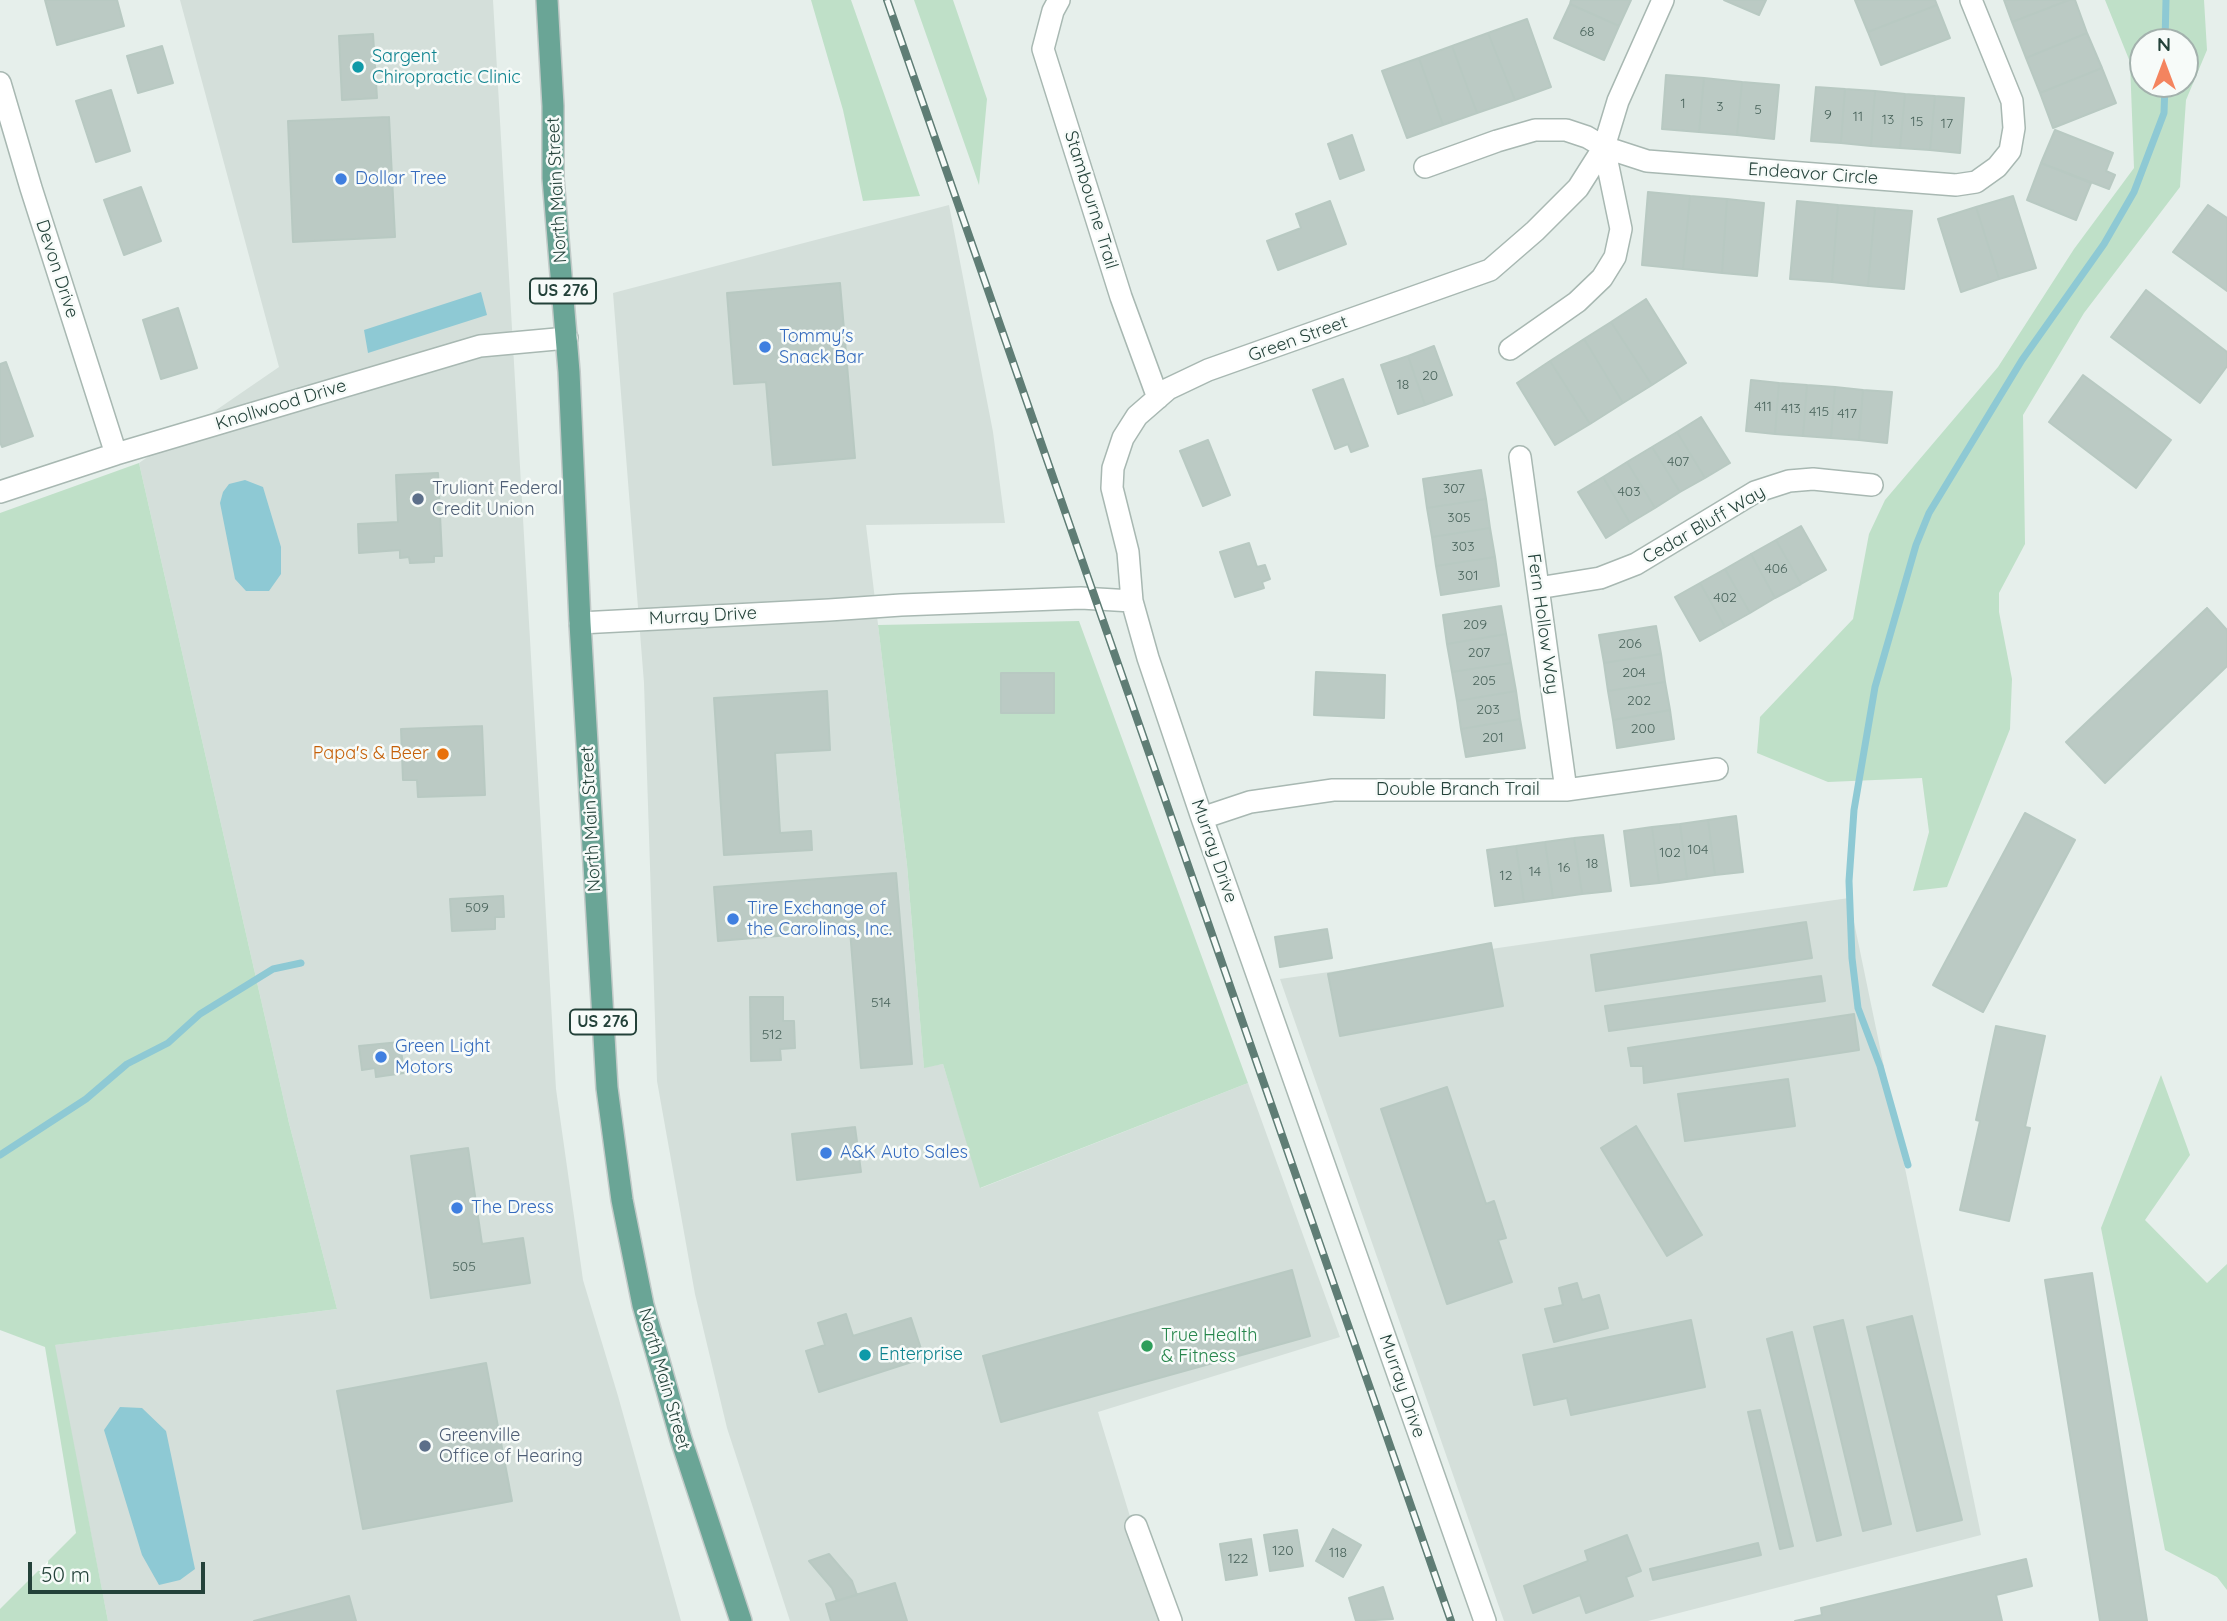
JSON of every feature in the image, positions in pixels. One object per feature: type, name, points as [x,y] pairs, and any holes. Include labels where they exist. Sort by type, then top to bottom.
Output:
[{"type":"main road","name":"North Main Street","points":[[547,0],[553,93],[553,178],[567,338],[580,622],[607,1088],[622,1200],[643,1305],[661,1375],[741,1621]]},
{"type":"street","name":"Stambourne Trail","points":[[1059,0],[1053,11],[1043,49],[1121,297],[1158,398]]},
{"type":"street","points":[[1510,349],[1577,302],[1602,278],[1615,257],[1621,229],[1605,147],[1618,102],[1663,0]]},
{"type":"street","name":"Endeavor Circle","points":[[1425,167],[1497,141],[1535,131],[1566,130],[1647,161],[1956,185],[1976,182],[1997,167],[2010,151],[2014,128],[2012,101],[1971,0]]},
{"type":"street","name":"Devon Drive","points":[[0,83],[116,454]]},
{"type":"street","name":"Green Street","points":[[1132,601],[1128,552],[1112,488],[1112,468],[1123,438],[1137,416],[1168,389],[1208,370],[1490,270],[1578,188],[1605,147]]},
{"type":"street","name":"Knollwood Drive","points":[[0,492],[116,454],[480,346],[567,338]]},
{"type":"street","name":"Fern Hollow Way","points":[[1520,457],[1566,790]]},
{"type":"street","name":"Cedar Bluff Way","points":[[1538,588],[1600,578],[1636,564],[1755,492],[1789,481],[1813,479],[1872,485]]},
{"type":"street","name":"Murray Drive","points":[[580,622],[901,604],[1081,598],[1132,601],[1148,658],[1202,818],[1485,1621]]},
{"type":"street","name":"Double Branch Trail","points":[[1202,818],[1250,802],[1333,790],[1566,790],[1717,769]]},
{"type":"street","points":[[1136,1526],[1171,1621]]},
{"type":"shaded area","points":[[180,0],[493,0],[556,1089],[583,1280],[681,1621],[108,1621],[54,1345],[337,1309],[289,1123],[139,463],[279,367]]},
{"type":"shaded area","points":[[949,205],[993,432],[1005,523],[866,525],[907,865],[924,1067],[943,1064],[981,1188],[1248,1083],[1340,1337],[1098,1412],[1162,1621],[790,1621],[727,1428],[695,1294],[657,1081],[644,683],[613,293]]},
{"type":"shaded area","points":[[1849,898],[1981,1535],[1648,1621],[1504,1621],[1280,979]]},
{"type":"green space","points":[[811,0],[851,0],[920,196],[863,201],[843,110]]},
{"type":"green space","points":[[914,0],[953,0],[987,99],[979,185]]},
{"type":"green space","points":[[2105,0],[2204,0],[2207,50],[2199,69],[2199,28],[2129,28],[2129,60]]},
{"type":"green space","points":[[2131,98],[2187,98],[2180,187],[2084,313],[2023,415],[2025,544],[1999,593],[1999,612],[2012,679],[2010,729],[1947,887],[1913,891],[1929,832],[1922,778],[1828,782],[1757,753],[1760,717],[1853,619],[1869,534],[1885,500],[1998,367],[2074,249],[2134,168]]},
{"type":"green space","points":[[139,463],[289,1123],[337,1309],[55,1345],[108,1621],[0,1621],[0,1609],[76,1533],[45,1347],[0,1330],[0,513]]},
{"type":"green space","points":[[1079,621],[1248,1083],[980,1188],[943,1064],[924,1068],[907,865],[878,625]]},
{"type":"green space","points":[[2161,1075],[2190,1155],[2145,1220],[2207,1283],[2227,1264],[2227,1590],[2217,1577],[2165,1550],[2101,1228]]},
{"type":"water","points":[[481,292],[487,315],[368,353],[364,330]]},
{"type":"water","points":[[245,480],[263,487],[281,547],[281,574],[269,591],[246,591],[235,579],[220,503],[229,484]]},
{"type":"water","points":[[120,1407],[142,1408],[166,1431],[195,1569],[180,1580],[159,1585],[142,1555],[104,1430]]},
{"type":"building","points":[[45,0],[117,0],[124,26],[57,45]]},
{"type":"building","points":[[1571,0],[1631,0],[1619,26],[1570,4]]},
{"type":"building","points":[[1724,0],[1766,0],[1759,15]]},
{"type":"building","points":[[1855,0],[1935,0],[1937,5],[1868,32]]},
{"type":"building","points":[[2004,0],[2069,0],[2012,22]]},
{"type":"building","points":[[2075,0],[2087,33],[2026,58],[2012,22]]},
{"type":"building","points":[[1570,4],[1619,26],[1604,60],[1554,38]]},
{"type":"building","points":[[1937,5],[1950,38],[1881,65],[1868,32]]},
{"type":"building","points":[[1527,19],[1551,87],[1515,100],[1488,33]]},
{"type":"building","points":[[1488,33],[1515,100],[1477,113],[1452,46]]},
{"type":"building","points":[[2087,33],[2102,68],[2040,93],[2026,58]]},
{"type":"building","name":"Sargent Chiropractic Clinic","points":[[373,34],[377,98],[342,100],[339,36]]},
{"type":"building","points":[[162,46],[173,83],[138,93],[127,56]]},
{"type":"building","points":[[1452,46],[1477,113],[1443,125],[1419,58]]},
{"type":"building","points":[[1419,58],[1443,125],[1407,138],[1382,71]]},
{"type":"building","points":[[2102,68],[2116,103],[2053,128],[2040,93]]},
{"type":"building","points":[[1666,75],[1704,78],[1699,132],[1662,129]]},
{"type":"building","points":[[1704,78],[1742,82],[1737,135],[1699,132]]},
{"type":"building","points":[[1742,82],[1779,85],[1774,139],[1737,135]]},
{"type":"building","points":[[1816,87],[1845,89],[1841,143],[1811,141]]},
{"type":"building","points":[[1845,89],[1875,91],[1871,146],[1841,143]]},
{"type":"building","points":[[111,90],[130,151],[96,162],[76,101]]},
{"type":"building","points":[[1875,91],[1905,94],[1900,148],[1871,146]]},
{"type":"building","points":[[1905,94],[1935,96],[1930,150],[1900,148]]},
{"type":"building","points":[[1935,96],[1964,98],[1960,153],[1930,150]]},
{"type":"building","name":"Dollar Tree","points":[[389,117],[395,237],[293,242],[288,121]]},
{"type":"building","points":[[2055,130],[2113,153],[2106,171],[2115,175],[2109,189],[2041,163]]},
{"type":"building","points":[[1352,135],[1364,170],[1340,179],[1328,144]]},
{"type":"building","points":[[2041,163],[2091,183],[2076,220],[2027,200]]},
{"type":"building","points":[[141,187],[161,241],[124,255],[104,200]]},
{"type":"building","points":[[1648,192],[1690,196],[1683,269],[1642,265]]},
{"type":"building","points":[[1690,196],[1727,199],[1722,273],[1683,269]]},
{"type":"building","points":[[2013,196],[2036,268],[1999,279],[1976,207]]},
{"type":"building","points":[[1727,199],[1764,203],[1757,276],[1722,273]]},
{"type":"building","points":[[1330,201],[1346,244],[1278,270],[1267,241],[1301,228],[1296,214]]},
{"type":"building","points":[[1797,201],[1838,205],[1832,282],[1790,279]]},
{"type":"building","points":[[1838,205],[1875,208],[1868,286],[1832,282]]},
{"type":"building","points":[[2208,205],[2227,218],[2227,291],[2173,252]]},
{"type":"building","points":[[1976,207],[1999,279],[1961,292],[1938,219]]},
{"type":"building","points":[[1875,208],[1912,211],[1904,289],[1868,286]]},
{"type":"building","points":[[840,283],[855,458],[773,465],[766,382],[734,384],[727,293]]},
{"type":"building","points":[[2146,290],[2227,352],[2227,366],[2200,403],[2111,337]]},
{"type":"building","points":[[1646,299],[1686,363],[1652,385],[1611,322]]},
{"type":"building","points":[[178,308],[197,368],[161,379],[143,320]]},
{"type":"building","points":[[1611,322],[1652,385],[1623,403],[1584,339]]},
{"type":"building","points":[[1584,339],[1623,403],[1590,424],[1550,361]]},
{"type":"building","points":[[1434,346],[1452,395],[1425,405],[1408,356]]},
{"type":"building","points":[[1408,356],[1425,405],[1398,414],[1381,365]]},
{"type":"building","points":[[1550,361],[1590,424],[1555,445],[1517,383]]},
{"type":"building","points":[[6,362],[33,436],[2,447],[0,364]]},
{"type":"building","points":[[2083,375],[2171,440],[2136,488],[2049,422]]},
{"type":"building","points":[[1343,379],[1368,446],[1351,452],[1348,444],[1335,449],[1313,390]]},
{"type":"building","points":[[1751,380],[1779,383],[1775,434],[1746,431]]},
{"type":"building","points":[[1779,383],[1807,385],[1803,436],[1775,434]]},
{"type":"building","points":[[1807,385],[1835,387],[1831,438],[1803,436]]},
{"type":"building","points":[[1835,387],[1863,390],[1859,440],[1831,438]]},
{"type":"building","points":[[1863,390],[1892,392],[1887,443],[1859,440]]},
{"type":"building","points":[[1701,417],[1730,463],[1705,478],[1677,432]]},
{"type":"building","points":[[1677,432],[1705,478],[1680,492],[1652,447]]},
{"type":"building","points":[[1208,440],[1230,495],[1203,506],[1180,451]]},
{"type":"building","points":[[1652,447],[1680,492],[1655,508],[1627,462]]},
{"type":"building","points":[[1627,462],[1655,508],[1630,523],[1603,477]]},
{"type":"building","points":[[1481,470],[1486,499],[1427,508],[1423,479]]},
{"type":"building","name":"Truliant Federal Credit Union","points":[[438,473],[442,556],[434,556],[434,562],[410,563],[409,557],[400,558],[400,550],[359,553],[358,524],[398,522],[396,475]]},
{"type":"building","points":[[1603,477],[1630,523],[1606,538],[1578,492]]},
{"type":"building","points":[[1486,499],[1490,528],[1432,537],[1427,508]]},
{"type":"building","points":[[1801,526],[1826,570],[1801,584],[1776,540]]},
{"type":"building","points":[[1490,528],[1495,557],[1436,566],[1432,537]]},
{"type":"building","points":[[1776,540],[1801,584],[1775,598],[1751,554]]},
{"type":"building","points":[[1249,543],[1257,567],[1265,565],[1270,579],[1262,582],[1264,588],[1235,597],[1220,552]]},
{"type":"building","points":[[1751,554],[1775,598],[1750,613],[1725,569]]},
{"type":"building","points":[[1495,557],[1499,586],[1441,595],[1436,566]]},
{"type":"building","points":[[1725,569],[1750,613],[1725,627],[1700,583]]},
{"type":"building","points":[[1700,583],[1725,627],[1700,641],[1675,597]]},
{"type":"building","points":[[1501,606],[1506,634],[1447,644],[1443,615]]},
{"type":"building","points":[[2207,608],[2227,630],[2227,666],[2105,783],[2066,742]]},
{"type":"building","points":[[1656,626],[1661,654],[1604,663],[1599,635]]},
{"type":"building","points":[[1506,634],[1511,663],[1452,672],[1447,644]]},
{"type":"building","points":[[1661,654],[1665,682],[1608,691],[1604,663]]},
{"type":"building","points":[[1511,663],[1516,691],[1457,701],[1452,672]]},
{"type":"building","points":[[1316,672],[1385,675],[1384,718],[1314,715]]},
{"type":"building","points":[[1001,673],[1054,673],[1054,713],[1001,713]]},
{"type":"building","points":[[1665,682],[1670,710],[1613,720],[1608,691]]},
{"type":"building","points":[[827,691],[830,750],[775,753],[780,833],[811,831],[812,850],[724,855],[714,698]]},
{"type":"building","points":[[1516,691],[1520,719],[1461,729],[1457,701]]},
{"type":"building","points":[[1670,710],[1674,739],[1617,748],[1613,720]]},
{"type":"building","points":[[1520,719],[1525,748],[1466,757],[1461,729]]},
{"type":"building","name":"Papa's & Beer","points":[[482,726],[485,795],[418,797],[417,780],[403,780],[401,729]]},
{"type":"building","points":[[2025,813],[2075,840],[1983,1012],[1933,985]]},
{"type":"building","points":[[1736,816],[1743,872],[1715,875],[1708,820]]},
{"type":"building","points":[[1708,820],[1715,875],[1687,879],[1680,824]]},
{"type":"building","points":[[1680,824],[1687,879],[1659,883],[1652,827]]},
{"type":"building","points":[[1652,827],[1659,883],[1631,886],[1624,831]]},
{"type":"building","points":[[1603,835],[1611,891],[1582,894],[1574,838]]},
{"type":"building","points":[[1574,838],[1582,894],[1553,898],[1545,842]]},
{"type":"building","points":[[1545,842],[1553,898],[1524,902],[1516,846]]},
{"type":"building","points":[[1516,846],[1524,902],[1495,906],[1487,850]]},
{"type":"building","points":[[896,873],[912,1064],[861,1068],[850,930],[718,941],[714,887]]},
{"type":"building","points":[[503,896],[504,917],[495,917],[495,929],[452,931],[450,899]]},
{"type":"building","points":[[1806,922],[1812,958],[1596,991],[1591,955]]},
{"type":"building","points":[[1327,929],[1332,958],[1280,967],[1275,937]]},
{"type":"building","points":[[1491,943],[1503,1006],[1340,1036],[1328,974]]},
{"type":"building","points":[[1821,976],[1825,1001],[1609,1031],[1605,1006]]},
{"type":"building","points":[[750,997],[783,997],[783,1021],[794,1021],[795,1048],[780,1049],[781,1060],[751,1061]]},
{"type":"building","points":[[1854,1014],[1859,1050],[1644,1083],[1643,1066],[1631,1066],[1628,1048]]},
{"type":"building","points":[[1996,1026],[2045,1036],[2025,1127],[2030,1128],[2009,1221],[1960,1210],[1980,1121],[1976,1120]]},
{"type":"building","name":"Green Light Motors","points":[[400,1042],[404,1073],[376,1077],[375,1068],[362,1070],[359,1046]]},
{"type":"building","points":[[1788,1079],[1795,1126],[1685,1141],[1678,1094]]},
{"type":"building","points":[[1447,1087],[1486,1204],[1494,1201],[1506,1238],[1498,1240],[1512,1282],[1447,1304],[1381,1109]]},
{"type":"building","points":[[1636,1126],[1702,1235],[1667,1256],[1601,1148]]},
{"type":"building","name":"A&K Auto Sales","points":[[855,1127],[861,1172],[797,1180],[792,1134]]},
{"type":"building","points":[[468,1148],[482,1244],[523,1238],[530,1283],[431,1298],[411,1156]]},
{"type":"building","name":"True Health & Fitness","points":[[1292,1270],[1310,1336],[1001,1422],[983,1356]]},
{"type":"building","points":[[2092,1273],[2147,1621],[2100,1621],[2045,1280]]},
{"type":"building","points":[[1577,1283],[1582,1300],[1599,1295],[1608,1328],[1554,1342],[1545,1309],[1563,1305],[1559,1288]]},
{"type":"building","name":"Enterprise","points":[[846,1314],[853,1336],[911,1318],[924,1358],[819,1392],[806,1351],[825,1345],[818,1323]]},
{"type":"building","points":[[1912,1316],[1962,1520],[1917,1531],[1867,1327]]},
{"type":"building","points":[[1691,1320],[1705,1387],[1571,1415],[1567,1398],[1534,1405],[1523,1355]]},
{"type":"building","points":[[1843,1320],[1891,1524],[1863,1531],[1814,1327]]},
{"type":"building","points":[[1792,1332],[1841,1535],[1817,1541],[1767,1339]]},
{"type":"building","name":"Greenville Office of Hearing","points":[[486,1363],[512,1501],[363,1529],[337,1391]]},
{"type":"building","points":[[1760,1410],[1793,1546],[1780,1549],[1748,1412]]},
{"type":"building","points":[[1333,1529],[1361,1545],[1343,1577],[1316,1561]]},
{"type":"building","points":[[1297,1530],[1303,1566],[1270,1571],[1264,1535]]},
{"type":"building","points":[[1627,1535],[1641,1571],[1626,1577],[1633,1596],[1586,1613],[1580,1595],[1533,1613],[1524,1586],[1588,1561],[1585,1551]]},
{"type":"building","points":[[1251,1539],[1257,1575],[1226,1580],[1220,1544]]},
{"type":"building","points":[[1758,1543],[1761,1555],[1653,1580],[1650,1569]]},
{"type":"building","points":[[829,1554],[852,1581],[857,1595],[837,1601],[832,1588],[809,1561]]},
{"type":"building","points":[[2026,1559],[2032,1586],[1996,1595],[2002,1621],[1795,1621],[1822,1615],[1821,1608]]},
{"type":"building","points":[[895,1583],[907,1621],[831,1621],[826,1604]]},
{"type":"building","points":[[1383,1587],[1393,1619],[1356,1621],[1349,1598]]},
{"type":"building","points":[[349,1596],[356,1621],[254,1621]]},
{"type":"waterway","points":[[2165,28],[2166,0]]},
{"type":"waterway","points":[[1908,1165],[1880,1066],[1858,1008],[1852,958],[1849,881],[1854,810],[1875,687],[1916,545],[1929,513],[2022,360],[2104,244],[2134,192],[2164,113],[2165,98]]},
{"type":"waterway","points":[[0,1155],[86,1099],[127,1064],[168,1043],[200,1014],[273,969],[301,963]]},
{"type":"railway","points":[[887,0],[1451,1621]]},
{"type":"place","name":"Sargent Chiropractic Clinic","points":[[358,67]]},
{"type":"place","name":"Dollar Tree","points":[[341,179]]},
{"type":"place","name":"Tommy's Snack Bar","points":[[765,347]]},
{"type":"place","name":"Truliant Federal Credit Union","points":[[418,499]]},
{"type":"place","name":"Papa's & Beer","points":[[443,754]]},
{"type":"place","name":"Tire Exchange of the Carolinas, Inc.","points":[[733,919]]},
{"type":"place","name":"Green Light Motors","points":[[381,1057]]},
{"type":"place","name":"A&K Auto Sales","points":[[826,1153]]},
{"type":"place","name":"The Dress","points":[[457,1208]]},
{"type":"place","name":"True Health & Fitness","points":[[1147,1346]]},
{"type":"place","name":"Enterprise","points":[[865,1355]]},
{"type":"place","name":"Greenville Office of Hearing","points":[[425,1446]]}]
